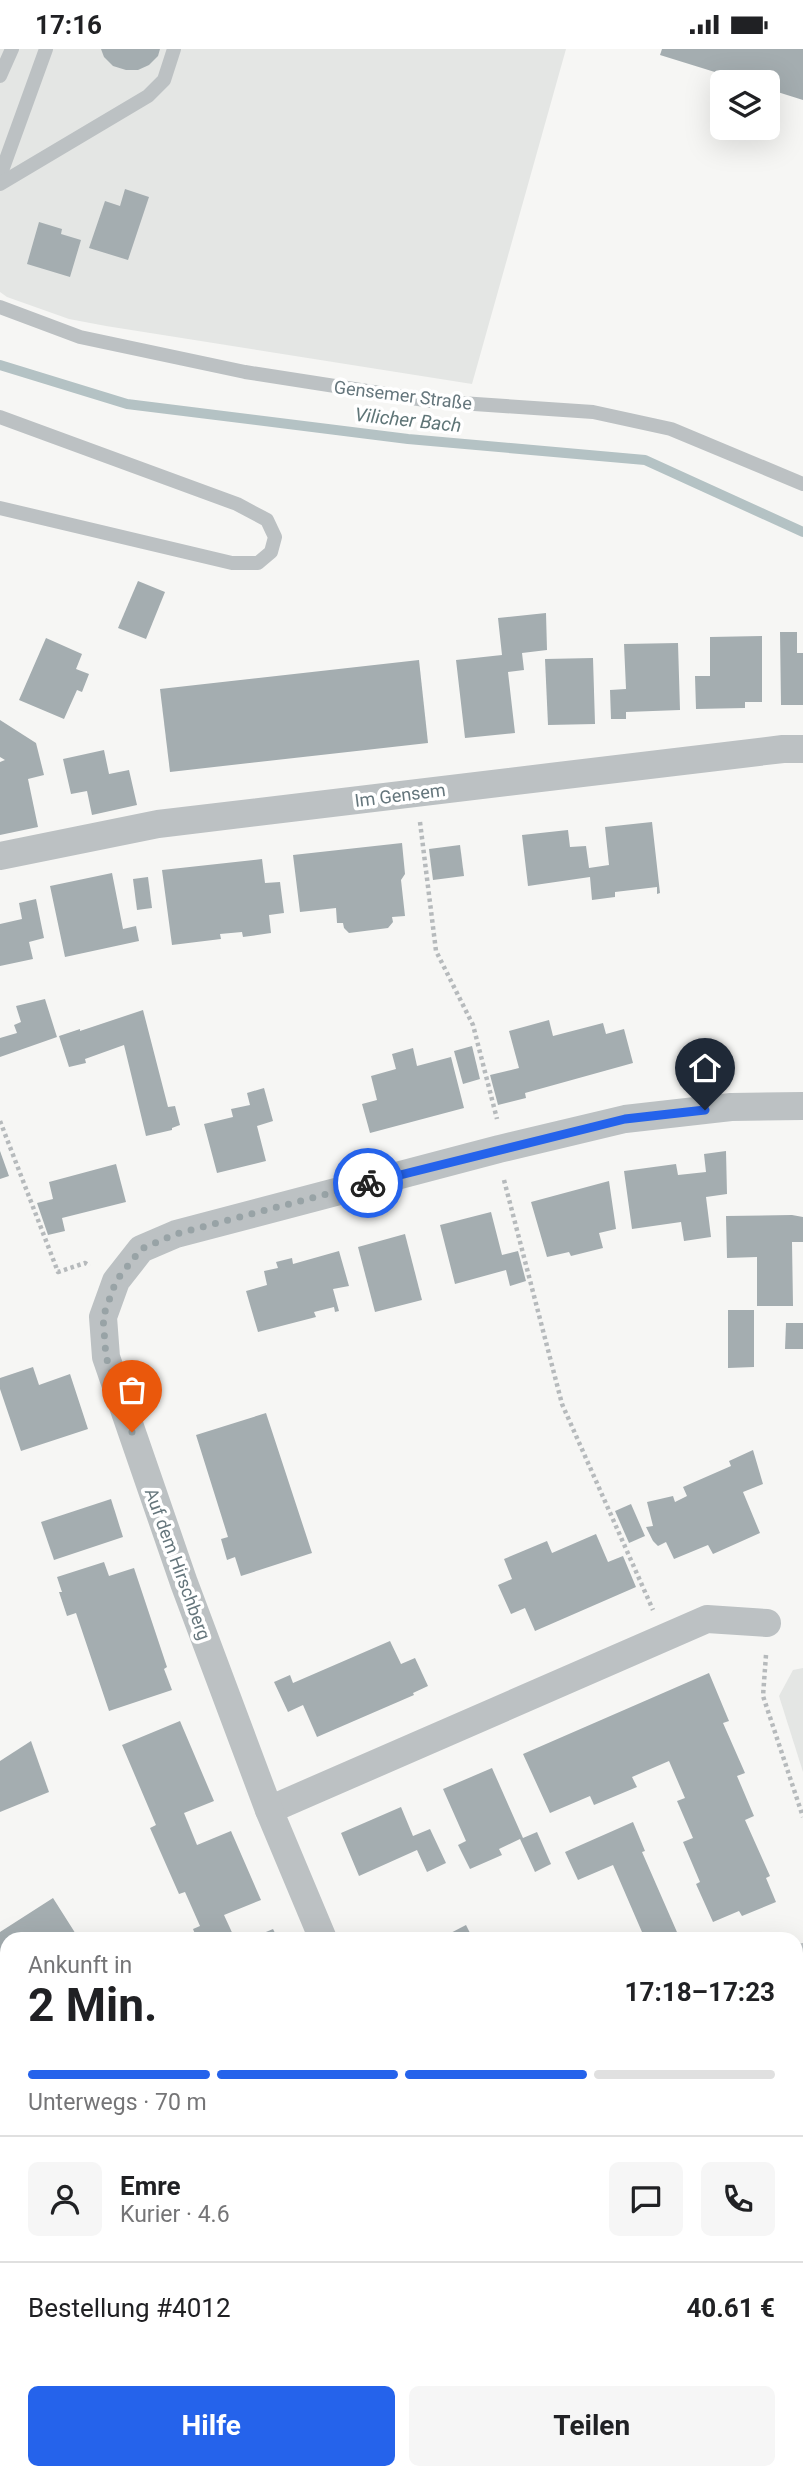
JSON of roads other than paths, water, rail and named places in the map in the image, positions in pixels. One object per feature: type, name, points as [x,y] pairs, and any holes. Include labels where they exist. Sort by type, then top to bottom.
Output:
[{"type":"street","name":"Im Gensem","points":[[0,856],[158,824],[803,749]]},
{"type":"street","name":"Auf dem Hirschberg","points":[[320,1932],[269,1809],[184,1583],[106,1357],[103,1317],[116,1281],[141,1249],[176,1234],[499,1149],[625,1119],[731,1107],[803,1106]]},
{"type":"street","points":[[269,1809],[707,1619],[767,1623]]},
{"type":"lane","points":[[0,76],[12,49]]},
{"type":"lane","points":[[0,176],[46,49]]},
{"type":"lane","points":[[0,184],[148,96],[164,81],[174,49]]},
{"type":"lane","name":"Gensemer Straße","points":[[0,307],[80,337],[245,372],[431,401],[593,412],[671,429],[803,484]]},
{"type":"lane","points":[[0,417],[237,504],[267,520],[275,537],[271,552],[258,563],[232,563],[0,507]]},
{"type":"waterway","name":"Vilicher Bach","points":[[0,365],[127,404],[408,439],[645,460],[803,532]]}]
